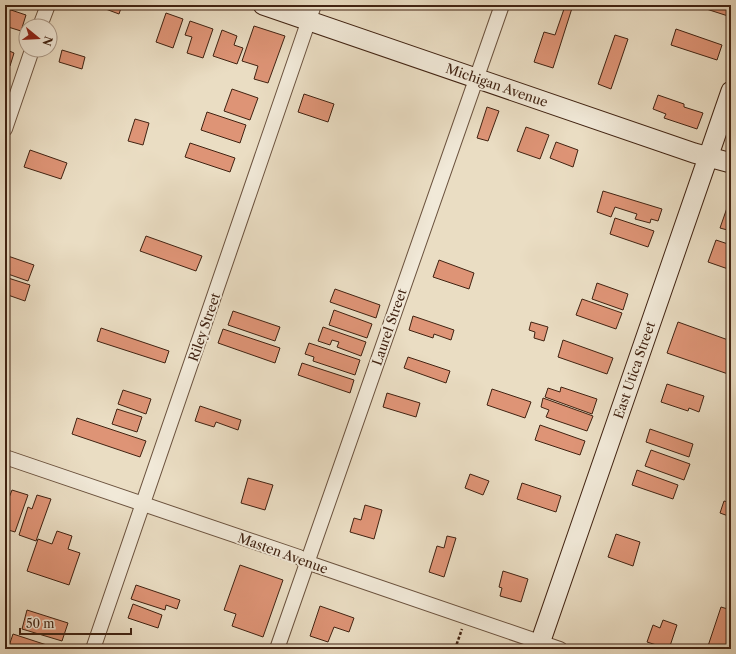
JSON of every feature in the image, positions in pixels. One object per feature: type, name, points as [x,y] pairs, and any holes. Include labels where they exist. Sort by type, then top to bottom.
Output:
[{"type":"street","points":[[43,18],[48,5]]},
{"type":"street","name":"Michigan Avenue","points":[[263,5],[312,13],[477,78],[709,157],[731,163]]},
{"type":"street","name":"Laurel Street","points":[[277,649],[306,562],[502,5]]},
{"type":"street","name":"Riley Street","points":[[93,649],[312,13]]},
{"type":"street","points":[[5,128],[29,58]]},
{"type":"street","name":"East Utica Street","points":[[539,646],[731,91]]},
{"type":"street","name":"Masten Avenue","points":[[5,457],[299,557],[306,562],[539,646],[560,649]]},
{"type":"path","points":[[455,649],[464,625]]},
{"type":"building","points":[[95,5],[122,5],[119,14]]},
{"type":"building","points":[[553,5],[573,5],[553,68],[534,62],[544,32],[555,35],[564,9]]},
{"type":"building","points":[[694,5],[731,5],[731,6],[728,16]]},
{"type":"building","points":[[5,8],[26,15],[25,18],[18,18],[18,30],[5,26]]},
{"type":"building","points":[[166,13],[183,19],[173,48],[156,42]]},
{"type":"building","points":[[190,21],[213,29],[203,58],[187,53],[192,37],[185,35]]},
{"type":"building","points":[[254,26],[285,36],[268,83],[254,79],[258,66],[242,61]]},
{"type":"building","points":[[676,29],[722,45],[717,60],[671,45]]},
{"type":"building","points":[[222,30],[237,36],[234,45],[243,48],[237,64],[213,56]]},
{"type":"building","points":[[615,35],[628,39],[611,89],[598,84]]},
{"type":"building","points":[[5,49],[14,53],[10,66],[5,65]]},
{"type":"building","points":[[62,50],[85,57],[82,69],[59,62]]},
{"type":"building","points":[[232,89],[258,98],[250,120],[224,111]]},
{"type":"building","points":[[304,94],[334,104],[328,122],[298,112]]},
{"type":"building","points":[[658,95],[684,104],[684,107],[703,113],[697,129],[664,118],[666,114],[653,109]]},
{"type":"building","points":[[487,107],[499,111],[488,141],[477,138]]},
{"type":"building","points":[[207,112],[246,125],[240,143],[201,130]]},
{"type":"building","points":[[135,119],[149,123],[143,145],[128,141]]},
{"type":"building","points":[[526,127],[549,135],[540,159],[517,151]]},
{"type":"building","points":[[556,142],[578,150],[573,167],[550,158]]},
{"type":"building","points":[[190,143],[235,158],[230,172],[185,157]]},
{"type":"building","points":[[30,150],[67,163],[61,179],[24,167]]},
{"type":"building","points":[[603,191],[662,209],[658,221],[651,219],[650,223],[635,219],[637,214],[615,207],[611,217],[597,212]]},
{"type":"building","points":[[728,205],[731,206],[731,231],[720,228]]},
{"type":"building","points":[[615,218],[654,231],[648,247],[610,234]]},
{"type":"building","points":[[146,236],[202,256],[196,271],[140,251]]},
{"type":"building","points":[[716,240],[731,245],[731,270],[708,262]]},
{"type":"building","points":[[5,255],[34,265],[28,281],[5,273]]},
{"type":"building","points":[[439,260],[474,273],[469,289],[433,277]]},
{"type":"building","points":[[5,277],[30,285],[25,301],[5,294]]},
{"type":"building","points":[[597,283],[628,294],[623,310],[592,299]]},
{"type":"building","points":[[335,289],[380,305],[376,318],[330,302]]},
{"type":"building","points":[[582,299],[622,313],[616,329],[576,315]]},
{"type":"building","points":[[334,310],[372,324],[367,338],[329,325]]},
{"type":"building","points":[[233,311],[280,327],[275,341],[228,325]]},
{"type":"building","points":[[413,316],[454,330],[451,340],[434,334],[433,338],[409,330]]},
{"type":"building","points":[[531,322],[548,327],[544,341],[534,338],[535,332],[529,330]]},
{"type":"building","points":[[678,322],[731,341],[731,375],[667,353]]},
{"type":"building","points":[[323,327],[366,342],[361,356],[337,347],[339,342],[332,340],[330,345],[318,341]]},
{"type":"building","points":[[101,328],[169,351],[165,363],[97,341]]},
{"type":"building","points":[[223,329],[280,348],[275,363],[218,343]]},
{"type":"building","points":[[563,340],[613,358],[607,374],[558,357]]},
{"type":"building","points":[[309,343],[360,360],[355,375],[313,361],[314,357],[305,354]]},
{"type":"building","points":[[408,357],[450,371],[446,383],[404,368]]},
{"type":"building","points":[[302,363],[354,380],[350,393],[298,375]]},
{"type":"building","points":[[667,384],[704,396],[699,412],[689,408],[688,411],[661,402]]},
{"type":"building","points":[[561,387],[597,399],[592,414],[545,397],[548,388],[560,392]]},
{"type":"building","points":[[492,389],[531,402],[525,418],[487,405]]},
{"type":"building","points":[[123,390],[151,399],[146,414],[118,404]]},
{"type":"building","points":[[387,393],[420,403],[416,417],[383,407]]},
{"type":"building","points":[[543,398],[593,416],[587,431],[546,417],[549,410],[541,407]]},
{"type":"building","points":[[200,406],[241,420],[238,430],[216,422],[214,427],[195,421]]},
{"type":"building","points":[[117,409],[142,417],[137,432],[112,424]]},
{"type":"building","points":[[77,418],[146,441],[140,457],[72,434]]},
{"type":"building","points":[[540,425],[585,441],[580,455],[535,440]]},
{"type":"building","points":[[650,429],[693,444],[689,457],[646,442]]},
{"type":"building","points":[[651,450],[690,464],[684,480],[645,466]]},
{"type":"building","points":[[637,470],[678,485],[673,499],[632,485]]},
{"type":"building","points":[[470,474],[489,481],[483,495],[465,488]]},
{"type":"building","points":[[248,478],[273,485],[265,510],[241,503]]},
{"type":"building","points":[[522,483],[561,496],[556,512],[517,499]]},
{"type":"building","points":[[12,490],[28,495],[15,532],[5,529],[5,508]]},
{"type":"building","points":[[37,495],[51,499],[36,541],[19,535],[28,507],[32,509]]},
{"type":"building","points":[[724,501],[731,503],[731,517],[720,513]]},
{"type":"building","points":[[365,505],[382,510],[374,539],[350,532],[354,518],[361,520]]},
{"type":"building","points":[[57,531],[72,536],[68,549],[80,553],[69,585],[27,571],[38,539],[52,544]]},
{"type":"building","points":[[616,534],[640,542],[633,566],[608,557]]},
{"type":"building","points":[[447,536],[456,538],[444,577],[429,572],[437,546],[444,548]]},
{"type":"building","points":[[240,565],[283,580],[263,637],[232,626],[236,614],[224,610]]},
{"type":"building","points":[[503,571],[528,579],[521,602],[500,596],[502,588],[499,587]]},
{"type":"building","points":[[136,585],[180,600],[177,609],[166,605],[165,610],[131,599]]},
{"type":"building","points":[[133,604],[162,615],[158,628],[128,618]]},
{"type":"building","points":[[320,606],[354,618],[349,632],[334,627],[328,642],[310,636]]},
{"type":"building","points":[[721,607],[731,610],[731,649],[707,649]]},
{"type":"building","points":[[27,610],[68,623],[62,641],[22,629]]},
{"type":"building","points":[[663,620],[677,625],[669,649],[647,642],[653,625],[660,628]]},
{"type":"building","points":[[13,634],[59,649],[8,649]]}]
